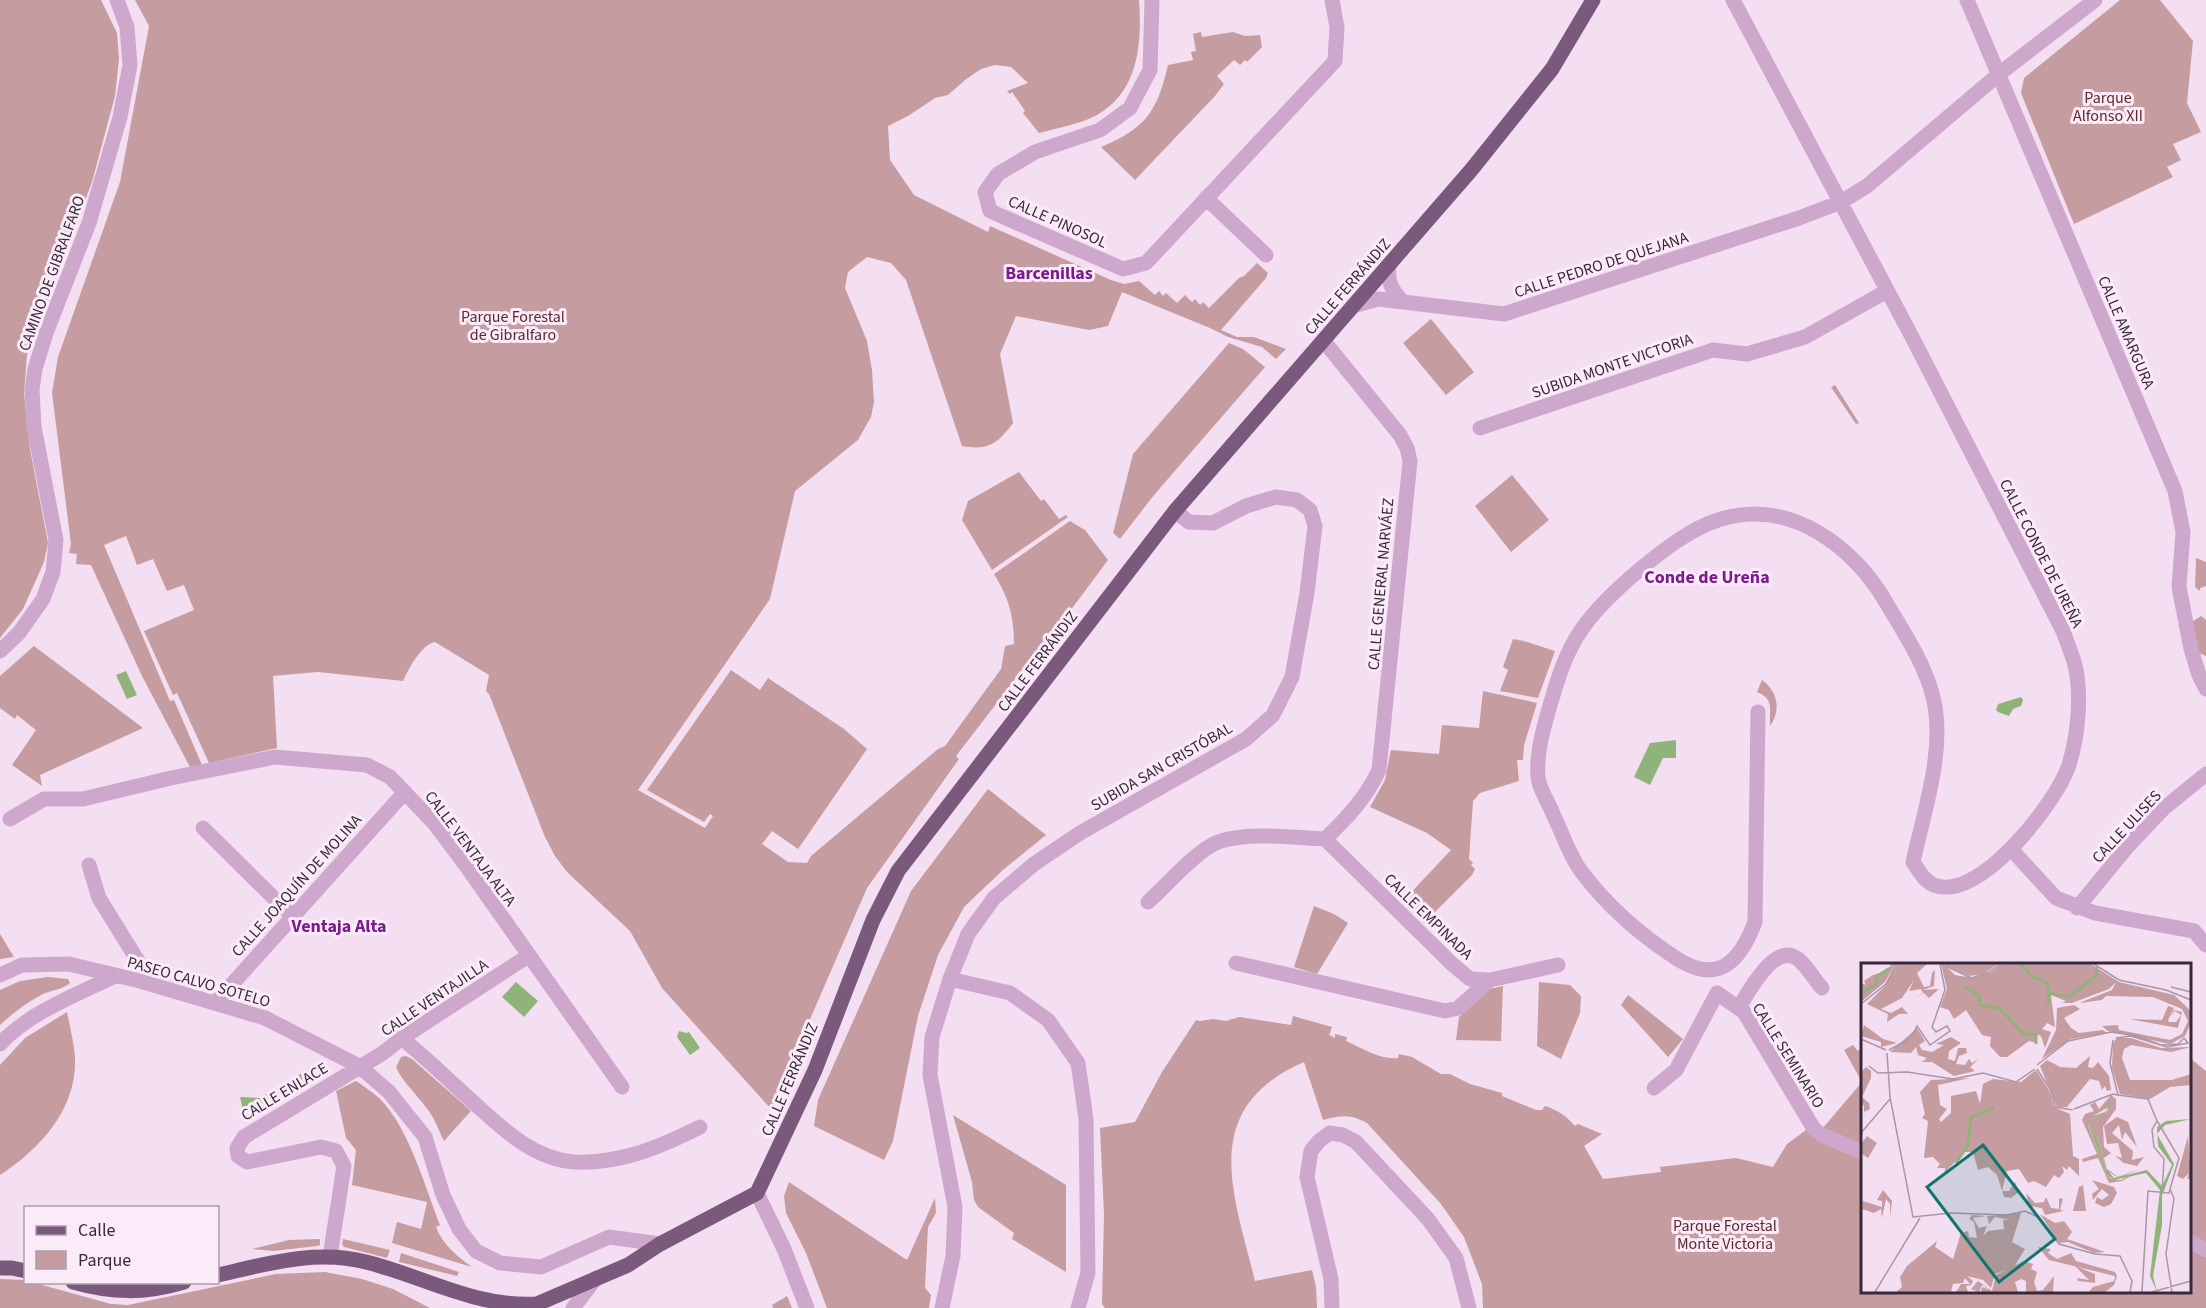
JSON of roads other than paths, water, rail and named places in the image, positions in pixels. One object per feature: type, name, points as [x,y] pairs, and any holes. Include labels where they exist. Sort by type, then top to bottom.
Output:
[{"type":"main road","name":"CALLE FERRÁNDIZ","points":[[757,1193],[815,1070],[873,920],[898,871],[1174,511],[1472,170],[1552,69],[1593,0]]},
{"type":"main road","points":[[219,1275],[299,1257],[330,1257],[366,1261],[473,1302],[523,1307],[537,1304],[628,1265],[660,1244],[757,1193]]},
{"type":"main road","points":[[0,1268],[24,1271]]},
{"type":"main road","points":[[80,1284],[102,1290],[130,1292],[173,1284]]},
{"type":"street","name":"CAMINO DE GIBRALFARO","points":[[0,651],[19,633],[43,599],[54,572],[56,540],[34,428],[32,390],[45,333],[89,223],[120,117],[130,65],[127,27],[117,0]]},
{"type":"street","name":"CALLE PINOSOL","points":[[1152,0],[1150,70],[1130,108],[1100,130],[1035,152],[998,174],[985,192],[990,211],[1123,269],[1146,262],[1335,61],[1337,27],[1332,0]]},
{"type":"street","name":"CALLE CONDE DE UREÑA","points":[[1708,971],[1682,961],[1643,934],[1614,909],[1580,870],[1538,779],[1540,738],[1560,669],[1583,627],[1613,592],[1657,556],[1723,518],[1759,514],[1775,515],[1810,527],[1844,549],[1876,585],[1917,658],[1933,696],[1938,729],[1935,761],[1913,862],[1923,878],[1936,886],[1960,886],[1994,864],[2011,849],[2042,813],[2068,767],[2075,735],[2078,702],[2075,667],[2063,631],[1841,202],[1733,0]]},
{"type":"street","name":"CALLE AMARGURA","points":[[1967,0],[2175,491],[2183,532],[2179,587],[2191,649],[2206,689]]},
{"type":"street","name":"CALLE PEDRO DE QUEJANA","points":[[1353,306],[1378,299],[1504,314],[1841,202],[1872,183],[1999,74],[2095,0]]},
{"type":"street","points":[[1206,198],[1266,255]]},
{"type":"street","points":[[1389,265],[1388,279],[1402,301]]},
{"type":"street","name":"SUBIDA MONTE VICTORIA","points":[[1480,428],[1713,350],[1747,354],[1805,337],[1887,291]]},
{"type":"street","name":"CALLE GENERAL NARVÁEZ","points":[[1323,340],[1400,435],[1407,448],[1410,461],[1379,770],[1370,789],[1358,805],[1324,839]]},
{"type":"street","name":"SUBIDA SAN CRISTÓBAL","points":[[942,1308],[953,1256],[955,1207],[930,1075],[932,1037],[950,979],[968,934],[994,898],[1034,864],[1080,833],[1246,739],[1273,715],[1292,677],[1307,593],[1315,526],[1310,510],[1297,500],[1276,497],[1246,506],[1213,523],[1189,522],[1174,511]]},
{"type":"street","points":[[1654,1088],[1676,1070],[1717,993],[1708,971],[1729,965],[1742,951],[1755,922],[1758,712]]},
{"type":"street","name":"CALLE VENTAJA ALTA","points":[[10,819],[44,799],[83,799],[275,757],[367,765],[390,777],[434,823],[622,1087]]},
{"type":"street","name":"CALLE ULISES","points":[[2077,908],[2163,808],[2206,774]]},
{"type":"street","name":"CALLE JOAQUÍN DE MOLINA","points":[[216,1003],[405,792]]},
{"type":"street","points":[[203,828],[292,916]]},
{"type":"street","points":[[1148,902],[1200,853],[1217,842],[1239,837],[1324,839]]},
{"type":"street","name":"CALLE EMPINADA","points":[[1324,839],[1470,979],[1490,980],[1558,965]]},
{"type":"street","points":[[2011,849],[2056,898],[2095,913],[2194,931],[2206,945]]},
{"type":"street","points":[[89,865],[99,898],[138,961]]},
{"type":"street","points":[[1739,1007],[1769,964],[1780,956],[1790,955],[1798,959],[1822,988]]},
{"type":"street","name":"CALLE VENTAJILLA","points":[[359,1066],[383,1053],[402,1038],[528,956]]},
{"type":"street","points":[[1236,963],[1445,1011],[1458,1008],[1490,980]]},
{"type":"street","name":"PASEO CALVO SOTELO","points":[[0,975],[22,965],[69,964],[265,1018],[359,1066],[389,1092],[425,1137],[444,1195],[459,1229],[476,1251],[500,1263],[541,1267],[609,1238],[660,1244]]},
{"type":"street","points":[[0,1044],[13,1030],[115,976]]},
{"type":"street","points":[[950,979],[1010,993],[1048,1020],[1078,1063],[1086,1119],[1088,1273],[1078,1308]]},
{"type":"street","name":"CALLE SEMINARIO","points":[[1717,993],[1744,1012],[1814,1129],[1822,1136],[1861,1151]]},
{"type":"street","points":[[402,1038],[508,1133],[539,1152],[559,1159],[573,1162],[612,1160],[658,1148],[700,1127]]},
{"type":"street","name":"CALLE ENLACE","points":[[330,1257],[344,1166],[336,1151],[321,1147],[247,1162],[238,1156],[237,1148],[244,1137],[359,1066]]},
{"type":"street","points":[[1332,1308],[1331,1279],[1307,1177],[1311,1151],[1330,1133],[1343,1135],[1356,1142],[1428,1219],[1456,1258],[1469,1308]]},
{"type":"street","points":[[757,1193],[784,1249],[807,1308]]},
{"type":"street","points":[[2191,1242],[2206,1250]]},
{"type":"street","points":[[573,1308],[596,1278]]},
{"type":"district","name":"Barcenillas","points":[[1049,273]]},
{"type":"district","name":"Conde de Ureña","points":[[1707,577]]},
{"type":"district","name":"Ventaja Alta","points":[[339,926]]},
{"type":"park label","name":"Parque Alfonso XII","points":[[2108,106]]},
{"type":"park label","name":"Parque Forestal de Gibralfaro","points":[[513,325]]},
{"type":"park label","name":"Parque Forestal Monte Victoria","points":[[1725,1234]]}]
